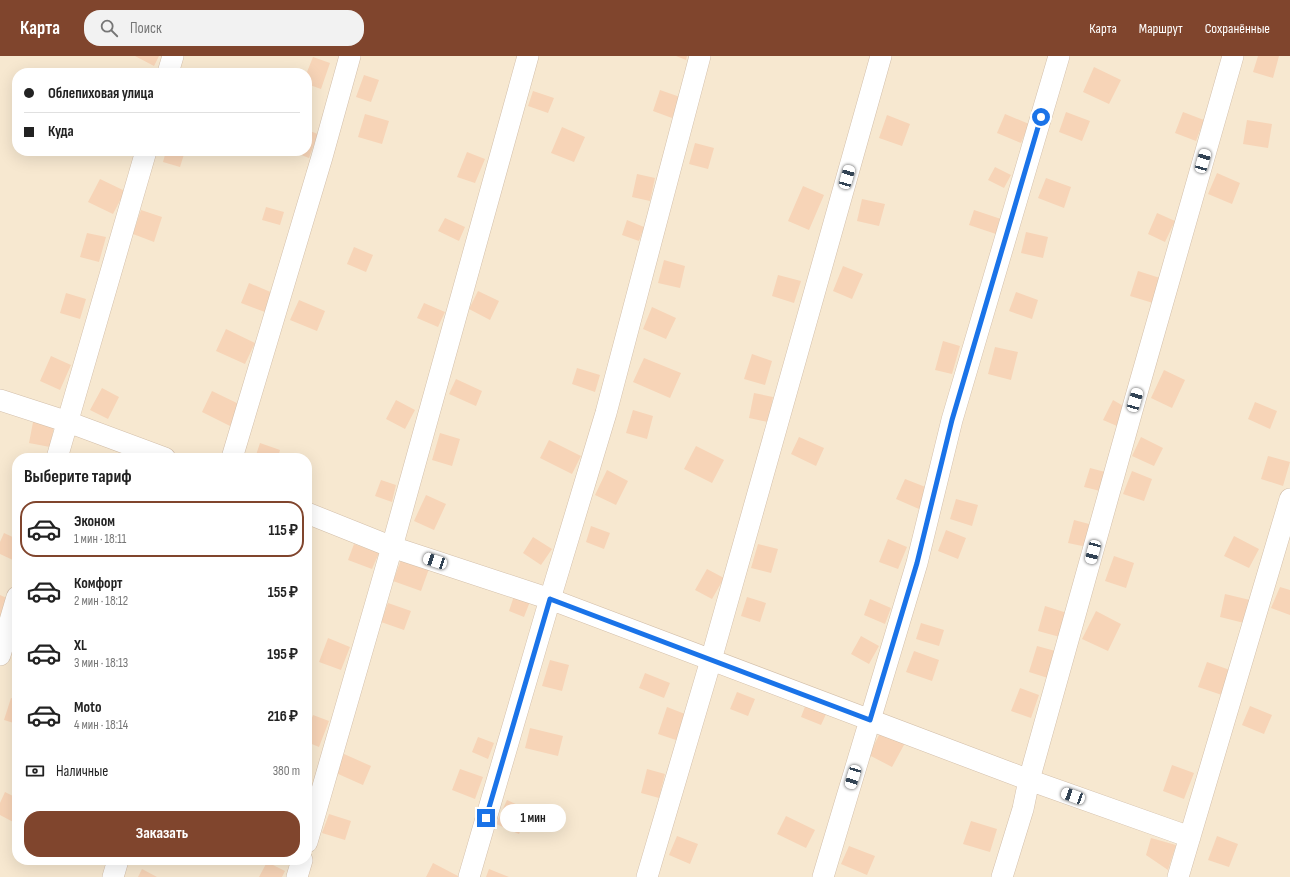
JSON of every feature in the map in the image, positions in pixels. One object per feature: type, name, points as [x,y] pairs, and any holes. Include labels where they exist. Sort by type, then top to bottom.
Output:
[{"type":"street","points":[[169,68],[173,56]]},
{"type":"street","points":[[233,453],[322,157],[350,56]]},
{"type":"street","points":[[312,825],[392,547],[528,56]]},
{"type":"street","points":[[469,877],[606,413],[700,56]]},
{"type":"street","points":[[647,877],[711,660],[882,56]]},
{"type":"street","points":[[824,877],[917,563],[952,420],[1059,56]]},
{"type":"street","points":[[1002,877],[1233,56]]},
{"type":"street","points":[[59,453],[145,156]]},
{"type":"street","points":[[0,400],[68,422],[152,453]]},
{"type":"street","points":[[1178,877],[1290,499]]},
{"type":"street","points":[[312,515],[392,547],[550,599],[1029,780],[1190,837]]},
{"type":"street","points":[[0,655],[12,614]]},
{"type":"street","points":[[113,877],[117,865]]},
{"type":"street","points":[[297,877],[301,865]]},
{"type":"shaded area","points":[[0,56],[1290,56],[1290,877],[0,877]]},
{"type":"building","points":[[135,56],[159,56],[154,66]]},
{"type":"building","points":[[676,56],[687,56],[686,60]]},
{"type":"building","points":[[1258,56],[1279,56],[1273,78],[1253,72]]},
{"type":"building","points":[[313,57],[330,63],[321,89],[312,86],[312,68],[309,68]]},
{"type":"building","points":[[1094,67],[1121,80],[1109,104],[1083,92]]},
{"type":"building","points":[[364,75],[379,80],[371,102],[356,97]]},
{"type":"building","points":[[660,90],[680,97],[672,118],[653,111]]},
{"type":"building","points":[[533,91],[554,98],[548,113],[528,106]]},
{"type":"building","points":[[1066,112],[1090,121],[1082,141],[1059,132]]},
{"type":"building","points":[[1183,112],[1204,120],[1196,141],[1175,133]]},
{"type":"building","points":[[365,114],[389,121],[382,144],[358,137]]},
{"type":"building","points":[[1005,114],[1029,124],[1021,143],[997,133]]},
{"type":"building","points":[[887,115],[910,124],[902,146],[879,138]]},
{"type":"building","points":[[1247,120],[1272,124],[1268,148],[1243,144]]},
{"type":"building","points":[[562,127],[585,137],[574,162],[551,153]]},
{"type":"building","points":[[312,132],[318,134],[312,150]]},
{"type":"building","points":[[695,143],[714,148],[708,169],[689,164]]},
{"type":"building","points":[[467,152],[485,159],[475,183],[457,177]]},
{"type":"building","points":[[165,156],[183,156],[180,167],[163,162]]},
{"type":"building","points":[[995,167],[1011,175],[1004,188],[988,180]]},
{"type":"building","points":[[1217,173],[1240,183],[1232,204],[1208,194]]},
{"type":"building","points":[[637,174],[655,178],[650,201],[632,197]]},
{"type":"building","points":[[1046,178],[1071,187],[1064,208],[1038,198]]},
{"type":"building","points":[[100,179],[125,191],[113,214],[88,202]]},
{"type":"building","points":[[803,186],[824,195],[809,230],[788,221]]},
{"type":"building","points":[[862,199],[885,204],[879,226],[857,221]]},
{"type":"building","points":[[266,207],[284,212],[280,225],[262,220]]},
{"type":"building","points":[[141,210],[162,217],[154,242],[133,234]]},
{"type":"building","points":[[974,210],[1001,219],[996,234],[969,225]]},
{"type":"building","points":[[1157,213],[1175,221],[1165,242],[1148,234]]},
{"type":"building","points":[[445,218],[465,227],[459,241],[438,231]]},
{"type":"building","points":[[627,220],[644,227],[639,241],[622,235]]},
{"type":"building","points":[[1026,232],[1048,237],[1043,258],[1021,253]]},
{"type":"building","points":[[87,233],[106,237],[99,262],[80,257]]},
{"type":"building","points":[[354,247],[373,255],[366,272],[347,264]]},
{"type":"building","points":[[664,260],[685,266],[680,288],[658,283]]},
{"type":"building","points":[[843,266],[863,274],[852,299],[833,291]]},
{"type":"building","points":[[1138,271],[1160,278],[1153,303],[1130,296]]},
{"type":"building","points":[[778,275],[801,281],[794,303],[772,296]]},
{"type":"building","points":[[249,283],[273,293],[265,312],[241,303]]},
{"type":"building","points":[[478,291],[499,301],[490,320],[469,309]]},
{"type":"building","points":[[1016,292],[1038,300],[1032,319],[1009,311]]},
{"type":"building","points":[[66,293],[86,299],[80,319],[60,313]]},
{"type":"building","points":[[299,300],[325,311],[317,331],[290,320]]},
{"type":"building","points":[[424,303],[445,312],[438,327],[417,318]]},
{"type":"building","points":[[652,307],[676,318],[666,339],[643,329]]},
{"type":"building","points":[[226,329],[255,343],[245,364],[216,351]]},
{"type":"building","points":[[943,341],[960,346],[952,374],[935,370]]},
{"type":"building","points":[[995,347],[1018,352],[1011,380],[988,374]]},
{"type":"building","points":[[752,354],[772,361],[765,385],[744,379]]},
{"type":"building","points":[[51,356],[71,365],[60,390],[40,381]]},
{"type":"building","points":[[644,358],[681,373],[670,398],[633,382]]},
{"type":"building","points":[[577,368],[600,375],[595,392],[572,384]]},
{"type":"building","points":[[1164,370],[1185,380],[1172,408],[1151,398]]},
{"type":"building","points":[[456,379],[482,391],[476,406],[449,394]]},
{"type":"building","points":[[102,388],[119,397],[108,419],[90,410]]},
{"type":"building","points":[[212,391],[241,405],[230,426],[202,412]]},
{"type":"building","points":[[754,393],[773,397],[768,422],[749,418]]},
{"type":"building","points":[[396,400],[415,410],[405,429],[386,419]]},
{"type":"building","points":[[1113,400],[1127,408],[1117,426],[1103,420]]},
{"type":"building","points":[[1255,402],[1277,411],[1270,429],[1248,419]]},
{"type":"building","points":[[633,410],[653,416],[647,439],[626,433]]},
{"type":"building","points":[[34,417],[55,421],[50,447],[29,443]]},
{"type":"building","points":[[440,433],[460,439],[452,466],[432,460]]},
{"type":"building","points":[[799,437],[824,448],[816,466],[791,454]]},
{"type":"building","points":[[1141,437],[1163,448],[1154,466],[1132,456]]},
{"type":"building","points":[[549,440],[581,456],[572,474],[540,458]]},
{"type":"building","points":[[260,443],[280,450],[279,453],[257,453]]},
{"type":"building","points":[[696,446],[724,460],[712,483],[684,469]]},
{"type":"building","points":[[1268,456],[1290,462],[1283,486],[1261,479]]},
{"type":"building","points":[[1090,468],[1109,473],[1104,492],[1084,487]]},
{"type":"building","points":[[607,470],[628,481],[616,505],[595,495]]},
{"type":"building","points":[[1132,471],[1152,479],[1144,501],[1123,494]]},
{"type":"building","points":[[905,479],[928,488],[919,509],[896,499]]},
{"type":"building","points":[[381,480],[396,485],[392,502],[375,496]]},
{"type":"building","points":[[426,495],[446,504],[434,530],[414,521]]},
{"type":"building","points":[[956,499],[978,505],[972,526],[950,519]]},
{"type":"building","points":[[1074,520],[1093,525],[1087,547],[1068,543]]},
{"type":"building","points":[[591,526],[610,533],[604,549],[586,542]]},
{"type":"building","points":[[946,530],[966,538],[958,559],[938,551]]},
{"type":"building","points":[[4,533],[12,537],[12,560],[0,554],[0,542]]},
{"type":"building","points":[[1234,536],[1259,549],[1249,568],[1224,556]]},
{"type":"building","points":[[533,537],[552,549],[541,565],[523,553]]},
{"type":"building","points":[[888,539],[907,547],[898,569],[879,562]]},
{"type":"building","points":[[354,544],[379,553],[372,569],[348,560]]},
{"type":"building","points":[[758,544],[778,549],[771,573],[751,568]]},
{"type":"building","points":[[403,555],[430,566],[421,591],[393,581]]},
{"type":"building","points":[[1114,556],[1134,563],[1126,588],[1105,581]]},
{"type":"building","points":[[707,569],[724,578],[712,599],[695,590]]},
{"type":"building","points":[[1280,587],[1290,590],[1290,615],[1271,608]]},
{"type":"building","points":[[515,593],[531,599],[524,617],[509,611]]},
{"type":"building","points":[[1225,594],[1250,600],[1244,623],[1220,617]]},
{"type":"building","points":[[0,595],[11,600],[0,625]]},
{"type":"building","points":[[747,597],[766,603],[760,622],[741,616]]},
{"type":"building","points":[[870,599],[891,608],[885,624],[864,615]]},
{"type":"building","points":[[388,603],[411,611],[404,630],[381,622]]},
{"type":"building","points":[[1045,606],[1067,613],[1060,637],[1038,631]]},
{"type":"building","points":[[1096,611],[1121,624],[1108,651],[1082,639]]},
{"type":"building","points":[[921,623],[944,630],[939,646],[916,639]]},
{"type":"building","points":[[861,636],[879,646],[869,664],[851,654]]},
{"type":"building","points":[[328,638],[350,647],[341,670],[319,662]]},
{"type":"building","points":[[1037,646],[1059,652],[1051,679],[1029,672]]},
{"type":"building","points":[[914,651],[939,660],[932,681],[906,672]]},
{"type":"building","points":[[550,660],[569,665],[562,691],[542,686]]},
{"type":"building","points":[[1207,662],[1230,670],[1222,695],[1198,687]]},
{"type":"building","points":[[645,673],[670,683],[664,698],[639,688]]},
{"type":"building","points":[[1020,688],[1039,695],[1031,718],[1011,711]]},
{"type":"building","points":[[737,692],[755,699],[748,716],[730,709]]},
{"type":"building","points":[[11,698],[12,698],[12,722],[4,720]]},
{"type":"building","points":[[806,704],[827,712],[821,725],[801,717]]},
{"type":"building","points":[[1250,706],[1272,715],[1264,734],[1242,725]]},
{"type":"building","points":[[667,707],[685,714],[676,740],[658,734]]},
{"type":"building","points":[[313,715],[329,721],[319,747],[312,744]]},
{"type":"building","points":[[530,728],[563,736],[558,756],[525,748]]},
{"type":"building","points":[[881,731],[905,743],[892,767],[869,755]]},
{"type":"building","points":[[478,737],[494,743],[488,759],[472,752]]},
{"type":"building","points":[[344,754],[371,766],[363,785],[336,773]]},
{"type":"building","points":[[1172,765],[1194,773],[1184,799],[1163,791]]},
{"type":"building","points":[[460,769],[483,777],[475,799],[452,790]]},
{"type":"building","points":[[647,769],[665,774],[659,798],[641,793]]},
{"type":"building","points":[[5,792],[12,796],[12,821],[0,815],[0,803]]},
{"type":"building","points":[[507,800],[529,810],[519,834],[496,824]]},
{"type":"building","points":[[329,814],[351,821],[345,840],[322,833]]},
{"type":"building","points":[[786,816],[815,830],[806,848],[777,834]]},
{"type":"building","points":[[971,821],[997,829],[990,852],[963,844]]},
{"type":"building","points":[[677,836],[698,844],[690,864],[669,855]]},
{"type":"building","points":[[1217,836],[1238,844],[1229,867],[1208,860]]},
{"type":"building","points":[[1151,838],[1176,845],[1168,870],[1146,855]]},
{"type":"building","points":[[849,846],[875,856],[867,875],[841,864]]},
{"type":"building","points":[[433,863],[458,876],[458,877],[426,877]]},
{"type":"building","points":[[265,865],[273,865],[285,871],[282,877],[259,877]]},
{"type":"building","points":[[142,869],[157,877],[138,877]]},
{"type":"building","points":[[489,869],[509,877],[486,877]]},
{"type":"route","points":[[486,818],[550,599],[870,720],[917,563],[952,420],[1041,117]]}]
